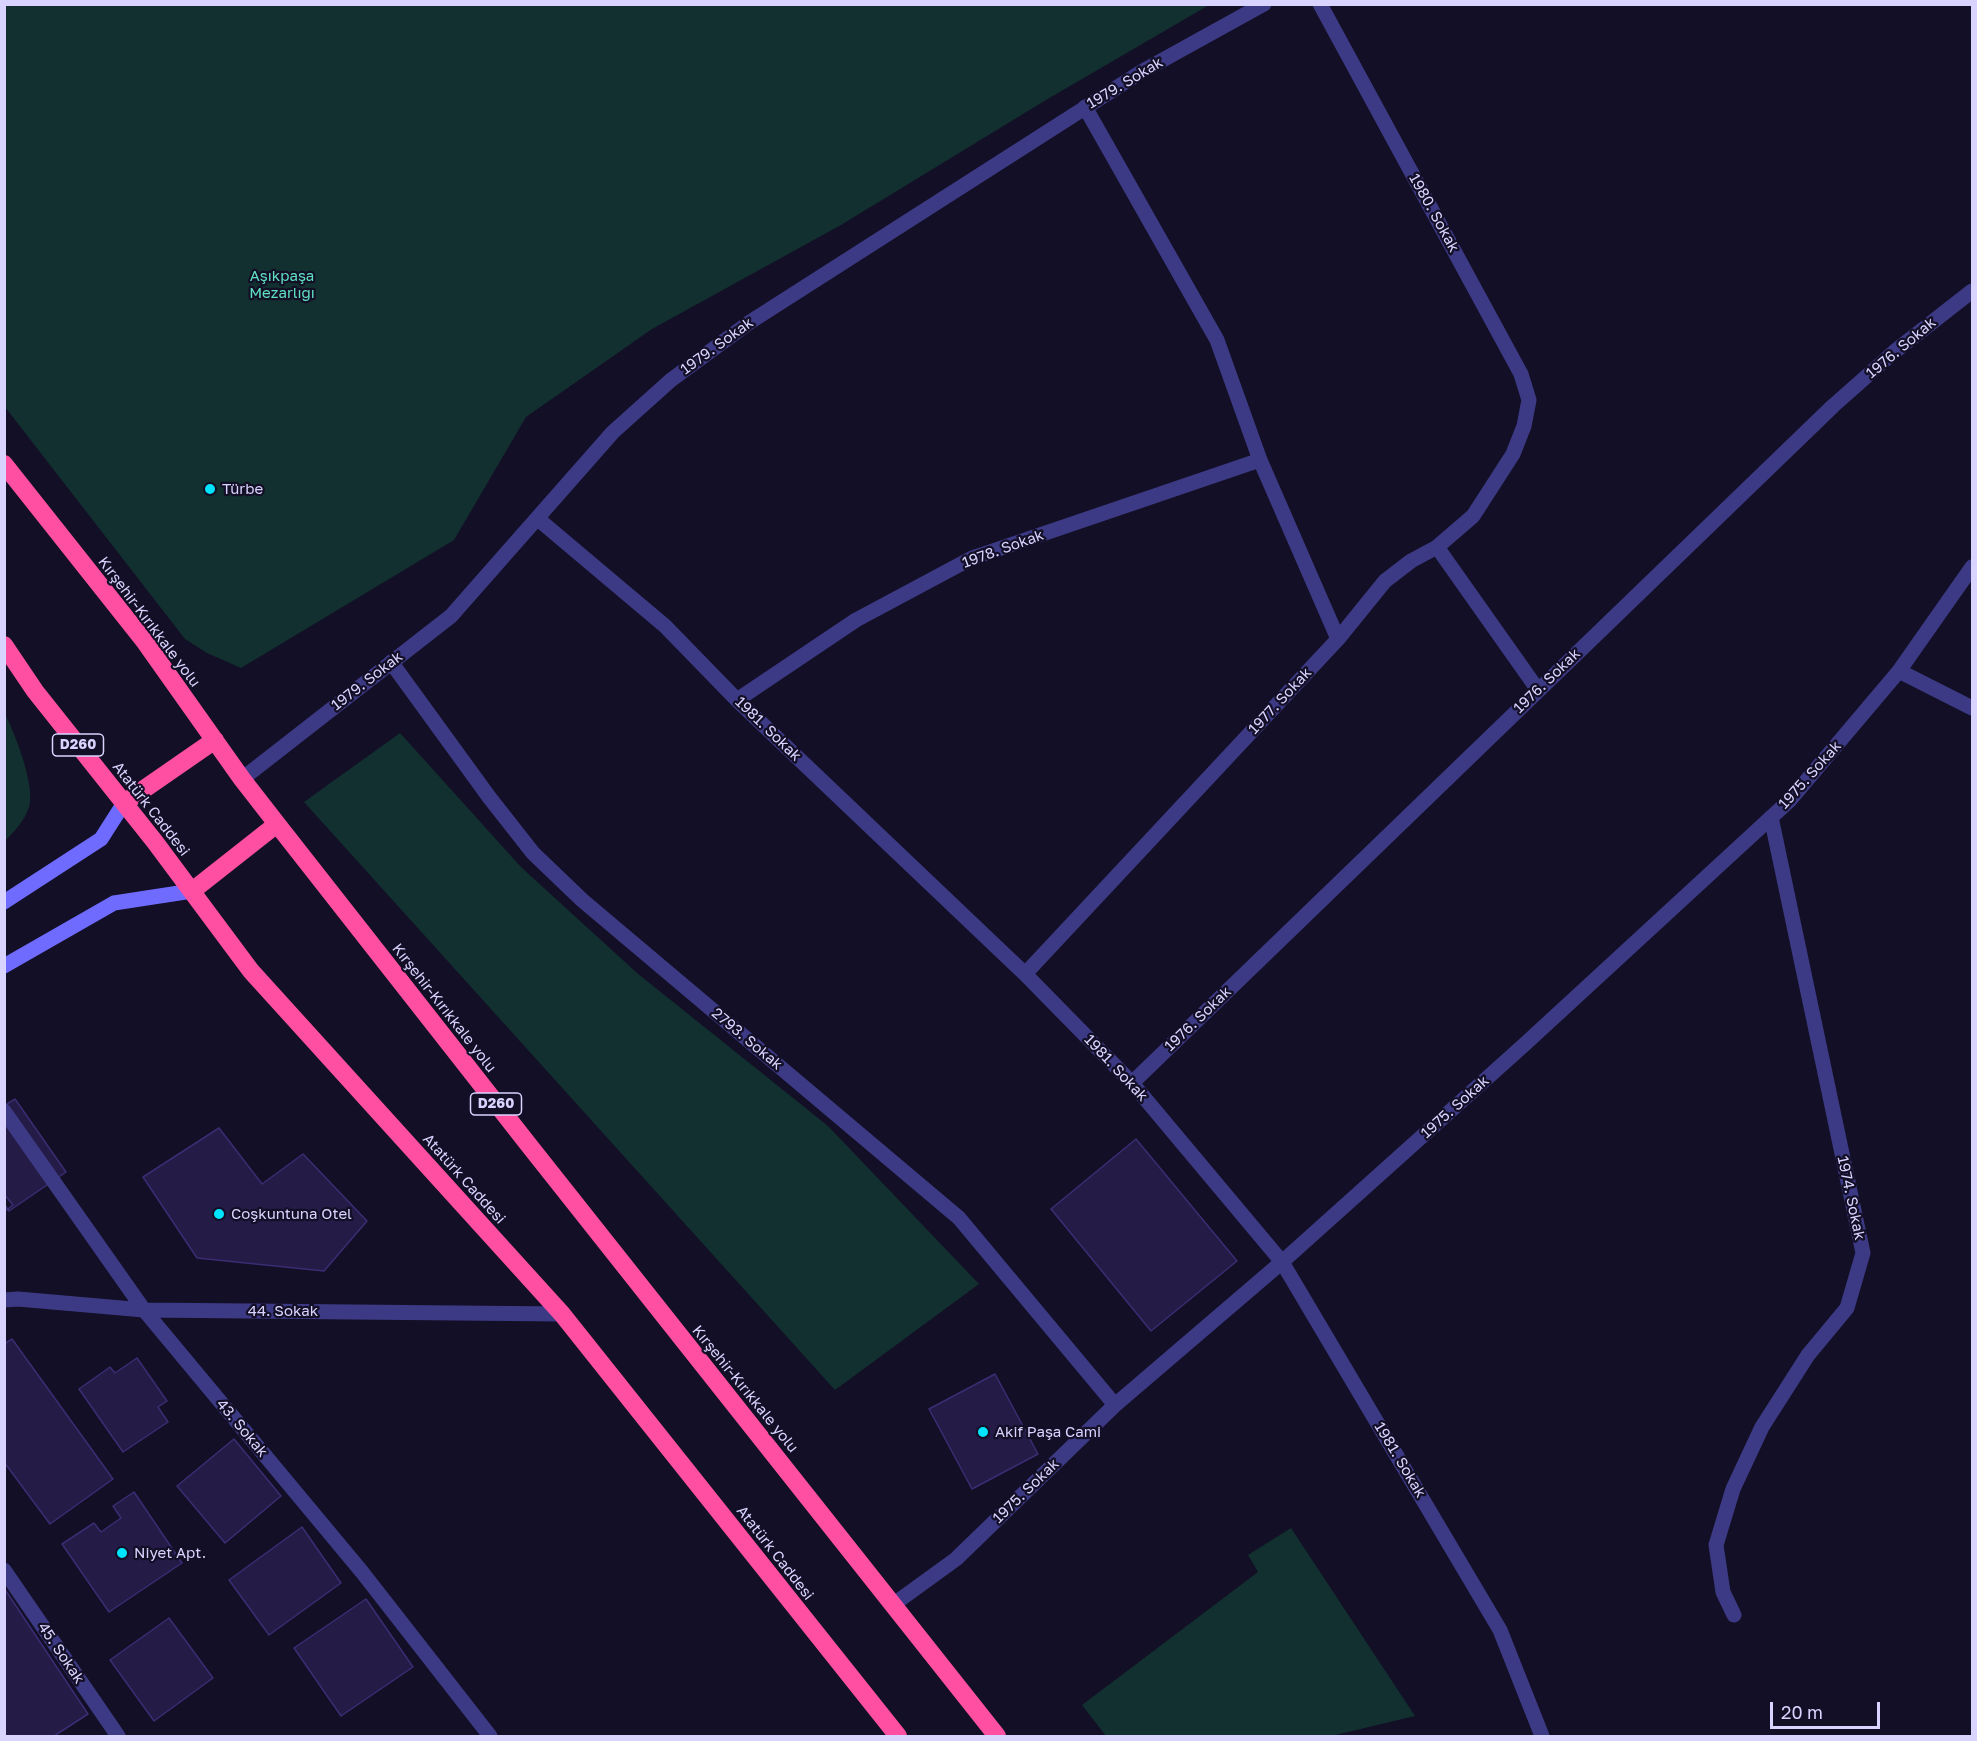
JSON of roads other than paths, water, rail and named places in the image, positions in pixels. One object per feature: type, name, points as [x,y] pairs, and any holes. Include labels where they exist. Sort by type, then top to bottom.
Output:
[{"type":"highway","name":"Kırşehir-Kırıkkale yolu","points":[[4,464],[145,642],[277,824],[997,1737]]},
{"type":"highway","name":"Atatürk Caddesi","points":[[4,645],[35,691],[124,803],[251,970],[562,1314],[898,1737]]},
{"type":"highway","points":[[124,803],[215,740]]},
{"type":"highway","points":[[192,891],[277,824]]},
{"type":"main road","points":[[4,902],[101,838],[124,803]]},
{"type":"main road","points":[[4,966],[114,903],[192,891]]},
{"type":"street","name":"1979. Sokak","points":[[243,779],[451,616],[613,432],[670,380],[750,322],[1085,107],[1141,72],[1264,4]]},
{"type":"street","name":"1980. Sokak","points":[[1320,4],[1521,374],[1529,400],[1524,426]]},
{"type":"street","points":[[1085,107],[1217,340],[1260,460],[1338,639]]},
{"type":"street","name":"1976. Sokak","points":[[1132,1083],[1833,406],[1894,352],[1972,291]]},
{"type":"street","name":"1977. Sokak","points":[[1025,974],[1338,639],[1385,581],[1411,561],[1437,547],[1473,516],[1513,454],[1524,426]]},
{"type":"street","name":"1978. Sokak","points":[[737,700],[856,620],[972,558],[1260,460]]},
{"type":"street","name":"1981. Sokak","points":[[538,519],[665,626],[737,700],[1025,974],[1132,1083],[1282,1262],[1500,1630],[1542,1737]]},
{"type":"street","points":[[1437,547],[1538,690]]},
{"type":"street","name":"1975. Sokak","points":[[894,1604],[956,1559],[1115,1405],[1282,1262],[1525,1044],[1790,800],[1899,671],[1972,567]]},
{"type":"street","name":"2793. Sokak","points":[[391,662],[489,797],[533,853],[582,900],[959,1218],[1115,1405]]},
{"type":"street","points":[[1899,671],[1972,708]]},
{"type":"street","name":"1974. Sokak","points":[[1734,1615],[1723,1592],[1716,1545],[1733,1489],[1762,1427],[1808,1355],[1847,1308],[1863,1253],[1771,817]]},
{"type":"street","name":"43. Sokak","points":[[4,1111],[144,1310],[362,1572],[490,1737]]},
{"type":"street","name":"44. Sokak","points":[[4,1300],[18,1299],[144,1310],[562,1314]]},
{"type":"street","name":"45. Sokak","points":[[4,1570],[118,1737]]},
{"type":"place","name":"Türbe","points":[[210,489]]},
{"type":"place","name":"Coşkuntuna Otel","points":[[219,1214]]},
{"type":"place","name":"Akif Paşa Cami","points":[[983,1432]]},
{"type":"place","name":"Niyet Apt.","points":[[122,1553]]},
{"type":"park label","name":"Aşıkpaşa Mezarlığı","points":[[282,284]]}]
